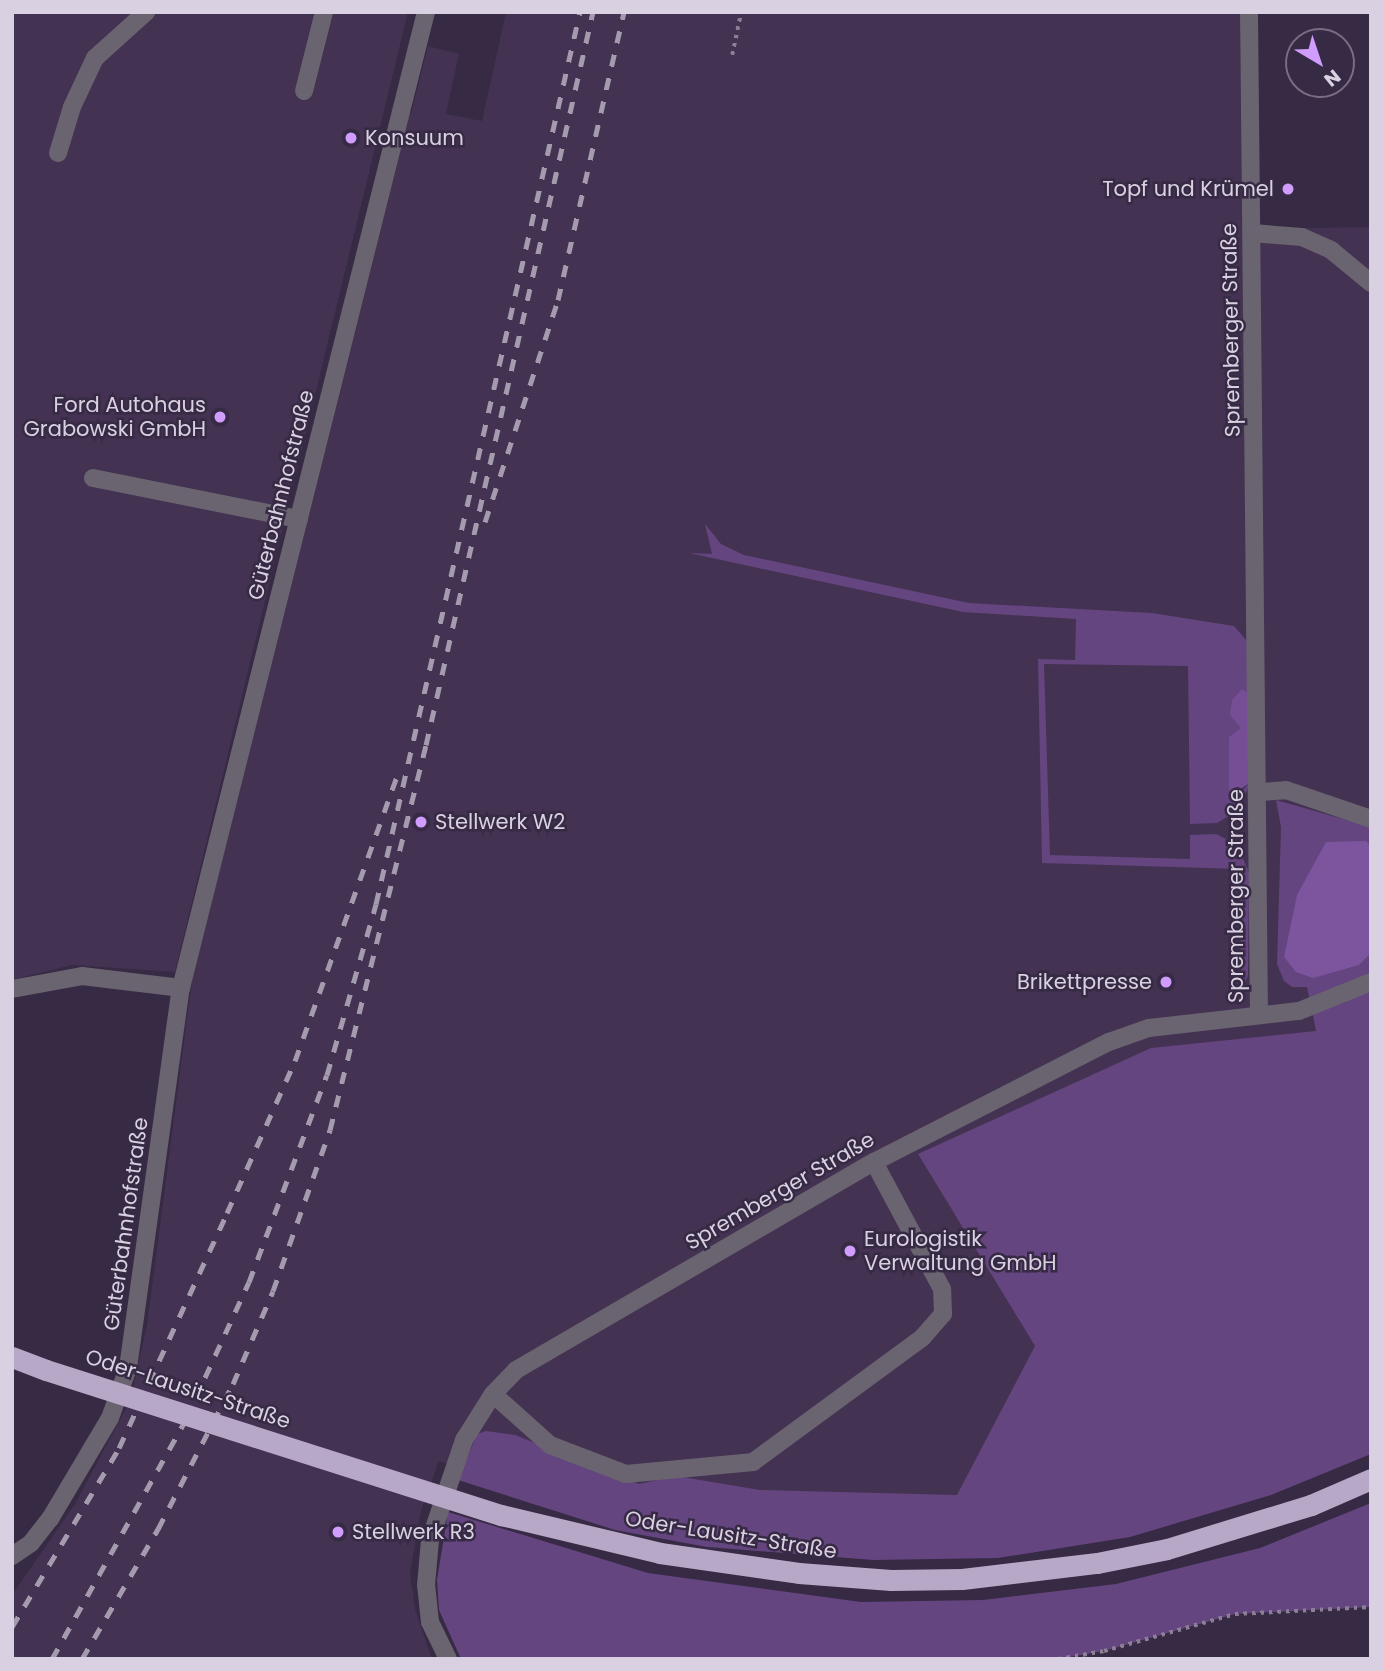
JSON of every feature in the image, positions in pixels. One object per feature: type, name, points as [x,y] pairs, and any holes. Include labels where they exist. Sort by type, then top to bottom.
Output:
[{"type":"highway","name":"Oder-Lausitz-Straße","points":[[12,1357],[501,1515],[660,1553],[799,1573],[891,1580],[962,1579],[1097,1563],[1167,1549],[1311,1505],[1371,1479]]},
{"type":"street","points":[[58,153],[72,107],[95,58],[146,12]]},
{"type":"street","points":[[304,91],[324,12]]},
{"type":"street","name":"Güterbahnhofstraße","points":[[12,1556],[31,1543],[50,1518],[110,1418],[128,1368],[181,988],[426,12]]},
{"type":"street","name":"Spremberger Straße","points":[[448,1659],[430,1622],[426,1586],[430,1540],[464,1440],[493,1394],[516,1370],[874,1162],[1109,1042],[1149,1028],[1259,1013],[1260,792],[1249,12]]},
{"type":"street","points":[[1252,233],[1301,237],[1331,250],[1371,284]]},
{"type":"street","points":[[93,478],[299,519]]},
{"type":"street","points":[[1260,792],[1286,790],[1371,819]]},
{"type":"street","points":[[12,989],[82,976],[181,988]]},
{"type":"street","points":[[1259,1013],[1298,1011],[1371,982]]},
{"type":"street","points":[[493,1394],[550,1445],[626,1474],[753,1462],[922,1338],[943,1314],[941,1286],[874,1162]]},
{"type":"path","points":[[732,55],[741,12]]},
{"type":"path","points":[[1058,1659],[1104,1651],[1235,1614],[1371,1607]]},
{"type":"shaded area","points":[[12,12],[408,12],[175,972],[72,965],[12,980]]},
{"type":"shaded area","points":[[506,12],[1240,12],[1242,229],[1371,227],[1371,982],[1310,1007],[1316,1031],[1174,1502],[596,1512],[439,1461],[421,1511],[410,1573],[415,1609],[432,1659],[12,1659],[12,1595],[75,1504],[130,1401],[147,1325],[192,980],[406,113],[411,114],[428,46],[459,54],[446,114],[482,121]]},
{"type":"shaded area","points":[[705,524],[721,544],[744,555],[969,603],[1152,613],[1234,626],[1247,641],[1249,693],[1238,721],[1241,728],[1236,733],[1237,795],[1251,782],[1237,811],[1217,823],[1190,824],[1188,666],[1044,664],[1050,855],[1190,859],[1190,835],[1216,834],[1236,844],[1249,872],[1248,976],[1241,988],[1240,869],[1042,863],[1038,659],[1075,660],[1076,619],[963,612],[689,553],[712,554]]},
{"type":"shaded area","points":[[1242,689],[1249,693],[1251,782],[1229,797],[1229,737],[1241,728],[1230,715],[1232,700]]},
{"type":"shaded area","points":[[1276,800],[1371,827],[1371,1454],[1271,1495],[1130,1537],[998,1558],[873,1560],[707,1547],[615,1530],[458,1480],[477,1434],[486,1431],[515,1435],[639,1484],[676,1476],[760,1490],[957,1495],[1035,1346],[918,1154],[1151,1048],[1316,1031],[1307,987],[1292,987],[1284,981],[1277,964],[1281,827]]},
{"type":"shaded area","points":[[1366,841],[1371,846],[1371,953],[1359,965],[1313,978],[1296,972],[1284,957],[1297,895],[1326,842]]},
{"type":"shaded area","points":[[1371,1503],[1371,1607],[1235,1614],[1104,1651],[1058,1659],[461,1659],[439,1610],[437,1580],[448,1512],[648,1573],[861,1602],[983,1600],[1116,1584],[1260,1548]]},
{"type":"railway","points":[[52,1659],[185,1421],[249,1282],[327,1075],[376,904],[580,12]]},
{"type":"railway","points":[[82,1659],[158,1529],[233,1384],[273,1291],[330,1130],[426,745],[593,12]]},
{"type":"railway","points":[[485,522],[558,300],[624,12]]},
{"type":"railway","points":[[12,1627],[119,1448],[227,1213],[295,1061],[397,776]]},
{"type":"place","name":"Konsuum","points":[[351,138]]},
{"type":"place","name":"Topf und Krümel","points":[[1288,189]]},
{"type":"place","name":"Ford Autohaus Grabowski GmbH","points":[[220,417]]},
{"type":"place","name":"Stellwerk W2","points":[[421,822]]},
{"type":"place","name":"Brikettpresse","points":[[1166,982]]},
{"type":"place","name":"Eurologistik Verwaltung GmbH","points":[[850,1251]]},
{"type":"place","name":"Stellwerk R3","points":[[338,1532]]}]
